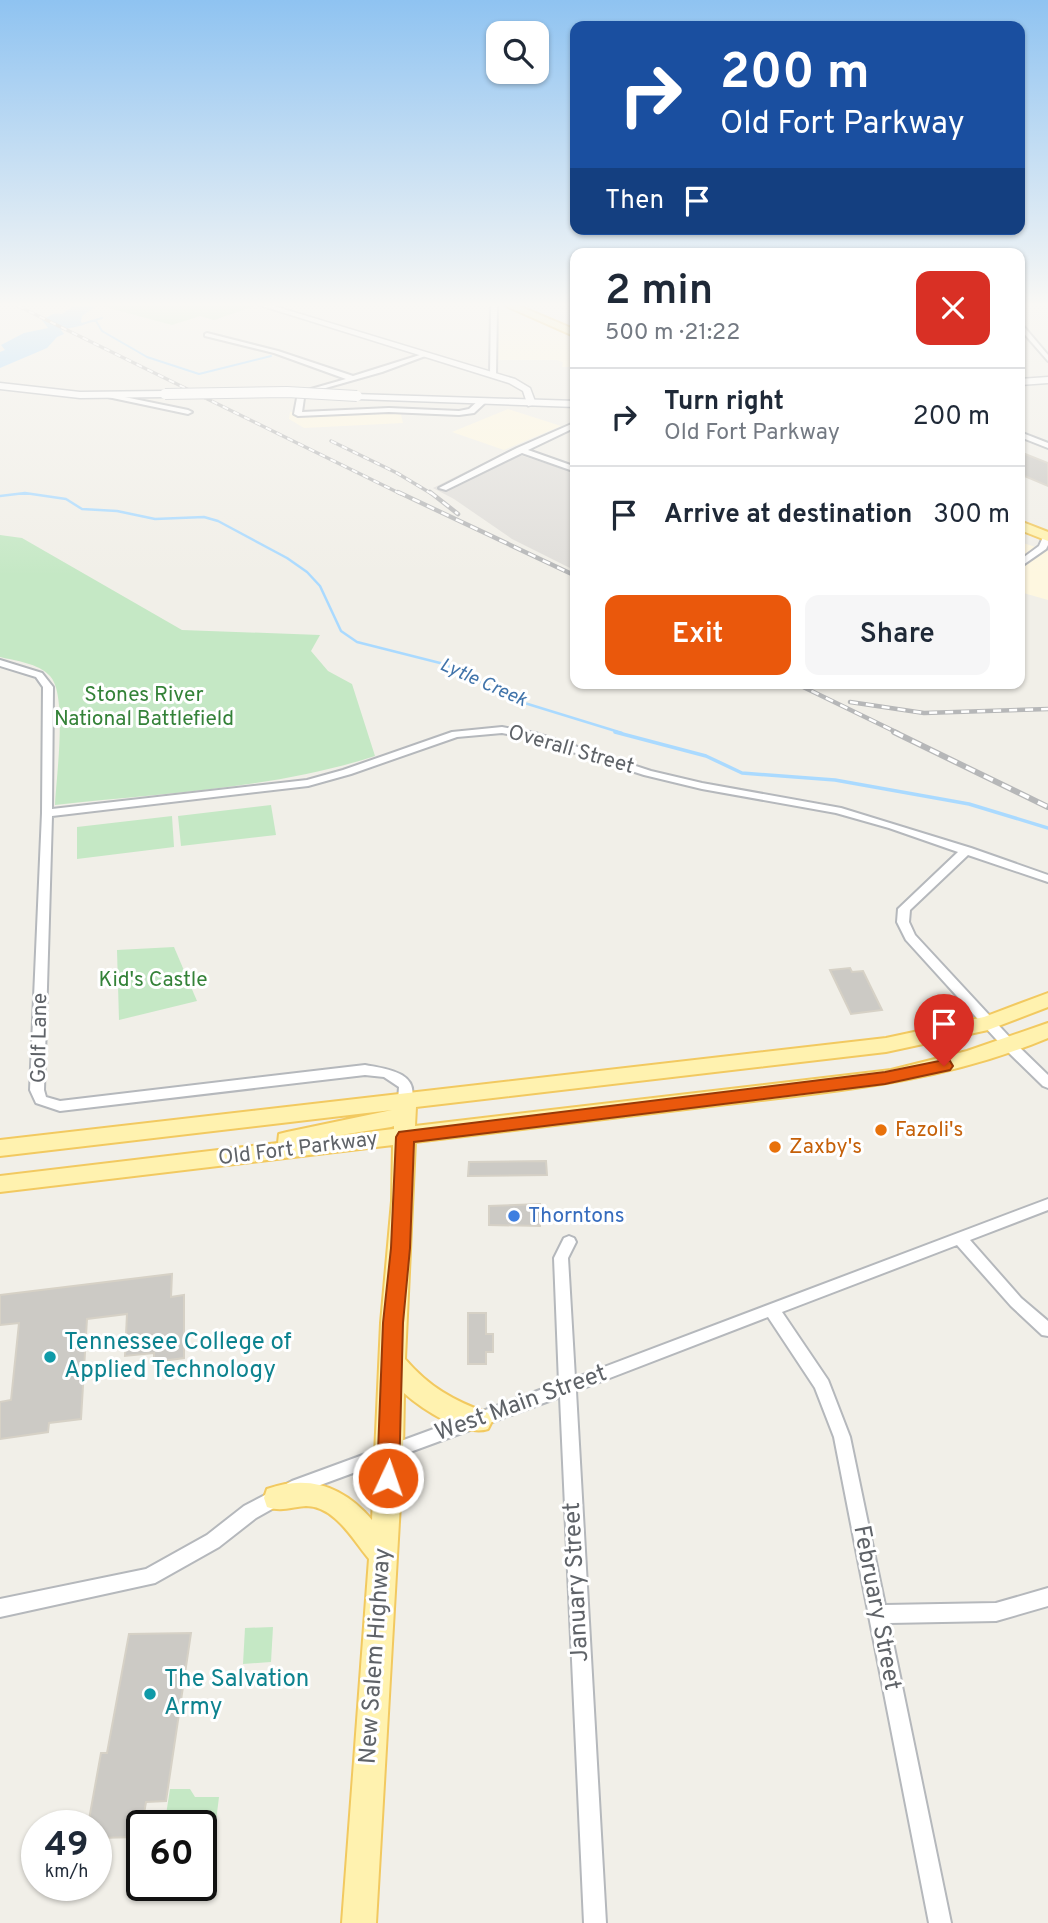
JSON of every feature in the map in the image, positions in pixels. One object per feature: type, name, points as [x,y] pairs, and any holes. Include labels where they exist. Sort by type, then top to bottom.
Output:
[{"type":"main road","points":[[352,396],[570,404]]},
{"type":"main road","points":[[1025,527],[1047,536]]},
{"type":"main road","name":"Old Fort Parkway","points":[[0,1148],[405,1107],[886,1045],[988,1023],[1048,1000]]},
{"type":"main road","name":"Old Fort Parkway","points":[[0,1184],[891,1077],[963,1061],[1048,1030]]},
{"type":"main road","points":[[215,1159],[332,1129],[391,1119],[405,1107]]},
{"type":"main road","name":"New Salem Highway","points":[[359,1923],[390,1452],[405,1107]]},
{"type":"main road","points":[[392,1362],[433,1405],[479,1421]]},
{"type":"main road","points":[[277,1498],[309,1494],[332,1499],[383,1555]]},
{"type":"street","points":[[109,396],[188,412]]},
{"type":"street","points":[[303,396],[298,414],[389,410],[459,413],[471,411],[482,402]]},
{"type":"street","points":[[529,396],[531,404]]},
{"type":"street","points":[[443,488],[570,427]]},
{"type":"street","points":[[1025,436],[1048,446]]},
{"type":"street","points":[[520,450],[570,468]]},
{"type":"street","points":[[1025,560],[1042,547],[1047,536]]},
{"type":"street","name":"Golf Lane","points":[[0,663],[39,676],[48,687],[47,813],[37,1090],[41,1100],[60,1106],[365,1070],[387,1073],[406,1085],[405,1107]]},
{"type":"street","name":"Overall Street","points":[[47,813],[308,782],[347,772],[456,734],[502,730],[531,735],[648,773],[702,786],[837,810],[967,850],[1048,879]]},
{"type":"street","points":[[967,850],[904,909],[903,922],[910,937],[988,1023],[1048,1083]]},
{"type":"street","name":"West Main Street","points":[[0,1608],[149,1577],[214,1541],[250,1512],[299,1486],[479,1421],[1048,1204]]},
{"type":"street","points":[[960,1238],[1016,1302],[1048,1331]]},
{"type":"street","name":"January Street","points":[[569,1242],[561,1258],[595,1923]]},
{"type":"street","name":"February Street","points":[[772,1310],[822,1385],[842,1437],[940,1923]]},
{"type":"street","points":[[877,1614],[996,1612],[1048,1597]]},
{"type":"shaded area","points":[[399,407],[403,423],[304,428],[289,419],[290,412]]},
{"type":"shaded area","points":[[508,409],[561,426],[504,450],[452,432]]},
{"type":"shaded area","points":[[507,451],[570,471],[570,568],[512,539],[454,499],[433,488]]},
{"type":"shaded area","points":[[1025,544],[1048,551],[1048,600],[1025,593]]},
{"type":"green space","name":"Stones River National Battlefield","points":[[0,535],[22,538],[182,630],[320,635],[311,651],[328,671],[352,684],[375,756],[257,783],[55,805],[59,757],[59,700],[50,676],[45,672],[26,663],[0,657]]},
{"type":"green space","points":[[271,805],[276,835],[181,846],[178,816]]},
{"type":"green space","points":[[172,816],[174,847],[77,859],[77,827]]},
{"type":"green space","name":"Kid's Castle","points":[[174,947],[197,1001],[119,1020],[117,950]]},
{"type":"green space","points":[[273,1627],[271,1662],[243,1664],[245,1628]]},
{"type":"green space","points":[[170,1789],[190,1789],[195,1797],[219,1797],[217,1813],[217,1810],[167,1810]]},
{"type":"building","points":[[1025,454],[1048,463],[1048,486],[1025,476]]},
{"type":"building","points":[[850,968],[852,972],[863,971],[882,1010],[851,1014],[830,970]]},
{"type":"building","name":"Thorntons","points":[[546,1161],[547,1175],[468,1176],[469,1162]]},
{"type":"building","name":"Thorntons","points":[[540,1204],[540,1226],[489,1225],[489,1206]]},
{"type":"building","name":"Tennessee College of Applied Technology","points":[[172,1274],[171,1297],[184,1295],[184,1358],[154,1362],[154,1353],[125,1356],[127,1314],[87,1319],[81,1419],[49,1423],[48,1432],[0,1439],[0,1402],[11,1400],[19,1323],[0,1325],[0,1295]]},
{"type":"building","points":[[468,1313],[486,1313],[486,1334],[493,1334],[493,1352],[486,1352],[486,1364],[468,1364]]},
{"type":"building","name":"The Salvation Army","points":[[191,1633],[166,1801],[146,1802],[145,1810],[126,1810],[126,1837],[112,1838],[112,1810],[91,1810],[101,1753],[107,1753],[129,1634]]},
{"type":"waterway","name":"Lytle Creek","points":[[0,496],[17,494]]},
{"type":"waterway","name":"Lytle Creek","points":[[17,494],[32,494]]},
{"type":"waterway","name":"Lytle Creek","points":[[17,494],[32,494]]},
{"type":"waterway","name":"Lytle Creek","points":[[32,494],[66,499],[82,509],[117,511],[155,519],[204,517],[218,521],[287,558],[307,572],[320,586],[341,631],[357,642],[444,664],[518,701],[622,733]]},
{"type":"waterway","name":"Lytle Creek","points":[[615,732],[706,756],[742,773],[835,780],[969,804],[1048,828]]},
{"type":"railway","points":[[201,396],[401,494]]},
{"type":"railway","points":[[331,441],[397,473],[432,494]]},
{"type":"railway","points":[[398,492],[570,573]]},
{"type":"railway","points":[[430,492],[458,514]]},
{"type":"railway","points":[[807,689],[898,733]]},
{"type":"railway","points":[[850,702],[924,713],[1048,709]]},
{"type":"railway","points":[[894,732],[1048,807]]},
{"type":"place","name":"Fazoli's","points":[[881,1130]]},
{"type":"place","name":"Zaxby's","points":[[775,1147]]},
{"type":"place","name":"Thorntons","points":[[514,1216]]},
{"type":"place","name":"Tennessee College of Applied Technology","points":[[50,1357]]},
{"type":"place","name":"The Salvation Army","points":[[150,1694]]},
{"type":"route","points":[[388,1478],[393,1323],[401,1248],[405,1137],[794,1090],[885,1078],[944,1066]]}]
